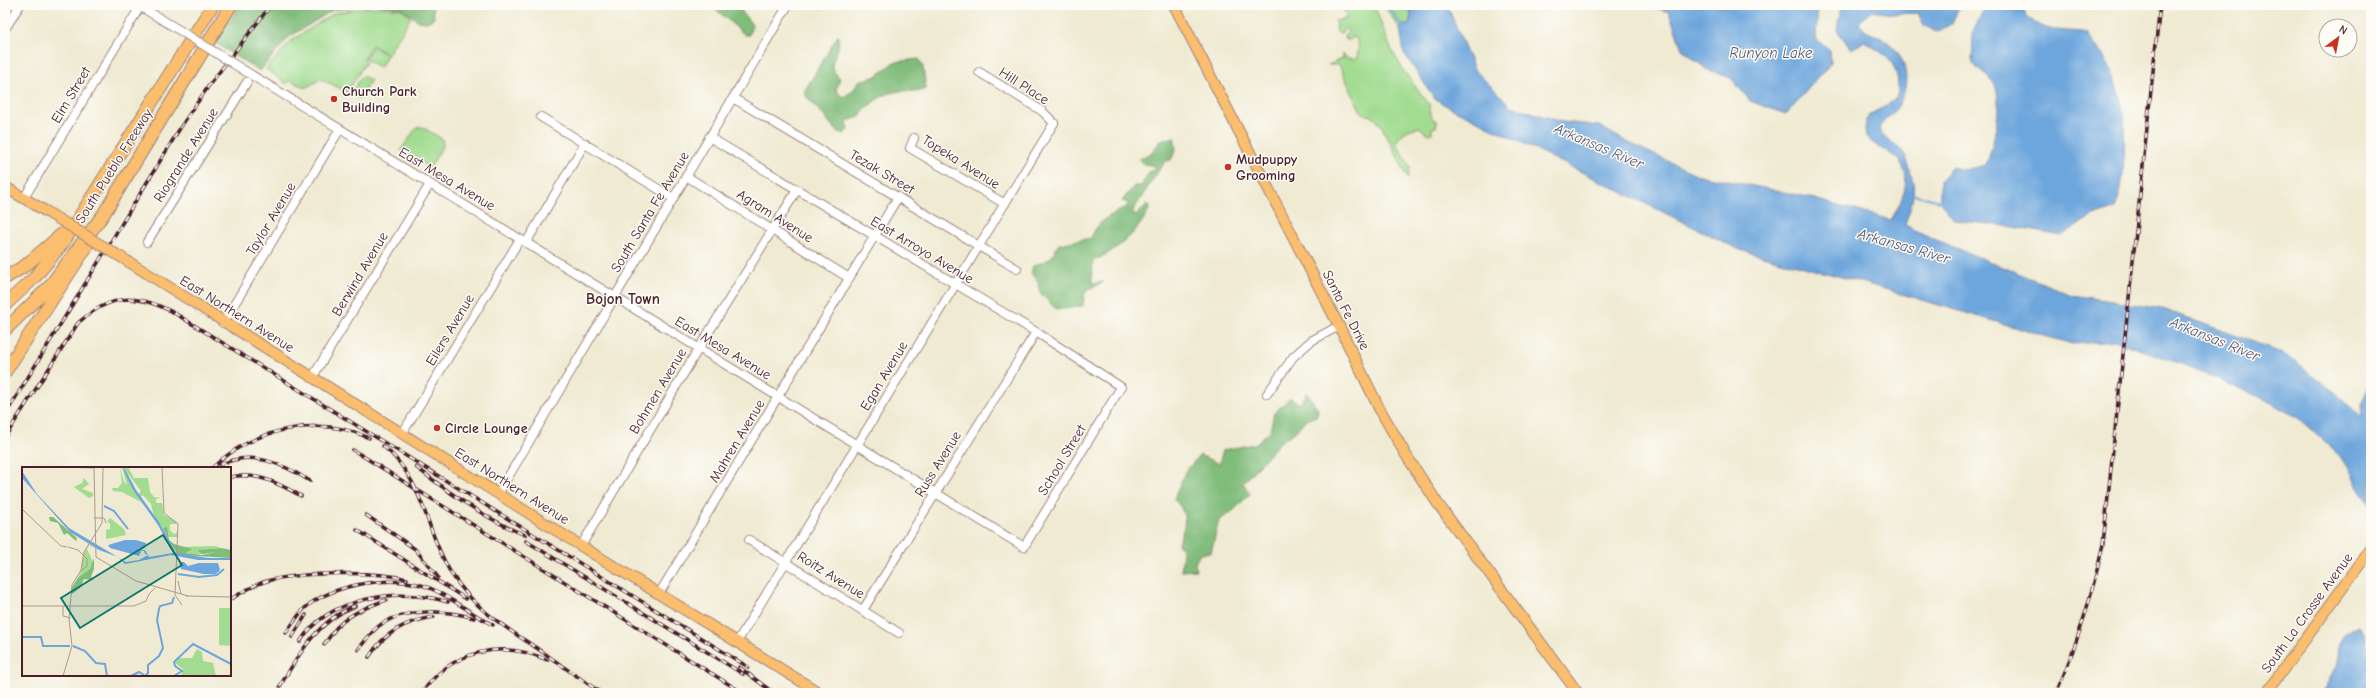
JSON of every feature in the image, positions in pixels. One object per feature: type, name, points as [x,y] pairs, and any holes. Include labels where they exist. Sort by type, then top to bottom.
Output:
[{"type":"highway","name":"South Pueblo Freeway","points":[[5,306],[35,277],[63,243],[213,5]]},
{"type":"highway","name":"South Pueblo Freeway","points":[[5,330],[49,287],[103,215],[231,5]]},
{"type":"highway","points":[[5,278],[26,265],[46,249],[92,197]]},
{"type":"highway","points":[[5,372],[82,256],[103,215]]},
{"type":"main road","name":"Santa Fe Drive","points":[[1174,5],[1339,326],[1379,408],[1406,455],[1438,504],[1578,693]]},
{"type":"main road","name":"East Northern Avenue","points":[[5,187],[129,262],[223,323],[820,693]]},
{"type":"main road","name":"South La Crosse Avenue","points":[[2266,693],[2368,552]]},
{"type":"street","points":[[5,29],[20,5]]},
{"type":"street","name":"East Mesa Avenue","points":[[140,5],[245,71],[1024,547]]},
{"type":"street","name":"Elm Street","points":[[24,198],[140,5]]},
{"type":"street","name":"South Santa Fe Avenue","points":[[498,494],[788,5]]},
{"type":"street","name":"Hill Place","points":[[979,72],[1042,111],[1054,123]]},
{"type":"street","name":"Riogrande Avenue","points":[[147,242],[247,82]]},
{"type":"street","name":"Tezak Street","points":[[733,98],[1017,270]]},
{"type":"street","points":[[541,116],[673,198]]},
{"type":"street","name":"Egan Avenue","points":[[737,642],[1054,123]]},
{"type":"street","name":"Taylor Avenue","points":[[223,323],[340,129]]},
{"type":"street","name":"East Arroyo Avenue","points":[[709,137],[1036,332],[1121,387]]},
{"type":"street","name":"Topeka Avenue","points":[[914,138],[910,148],[1005,204]]},
{"type":"street","name":"Eilers Avenue","points":[[402,434],[585,143]]},
{"type":"street","name":"Agram Avenue","points":[[686,176],[849,278]]},
{"type":"street","name":"Berwind Avenue","points":[[312,378],[430,184]]},
{"type":"street","name":"Bohmen Avenue","points":[[581,546],[699,348],[797,190]]},
{"type":"street","name":"Mahren Avenue","points":[[659,594],[898,197]]},
{"type":"street","points":[[1267,394],[1293,357],[1311,341],[1339,326]]},
{"type":"street","name":"Russ Avenue","points":[[863,610],[1036,332]]},
{"type":"street","name":"School Street","points":[[1024,547],[1121,387]]},
{"type":"street","name":"Roitz Avenue","points":[[749,540],[899,633]]},
{"type":"green space","points":[[240,5],[366,5],[333,10],[289,37],[260,71],[215,43]]},
{"type":"green space","points":[[376,5],[433,5],[434,18],[427,22],[418,21],[402,8]]},
{"type":"green space","points":[[711,5],[737,5],[752,25],[749,35],[745,35]]},
{"type":"green space","points":[[1327,5],[1374,5],[1391,49],[1405,73],[1429,104],[1432,118],[1437,122],[1436,127],[1432,128],[1432,133],[1428,134],[1419,127],[1415,128],[1403,134],[1396,143],[1410,167],[1408,178],[1382,127],[1373,116],[1366,115],[1360,110],[1339,65],[1328,65],[1344,58],[1342,54],[1347,58],[1354,59],[1357,57],[1359,48],[1356,38],[1352,36],[1350,40],[1346,40],[1344,35],[1348,31],[1345,28],[1340,34],[1337,32],[1335,21],[1345,19],[1347,14],[1342,9],[1329,8]]},
{"type":"green space","points":[[1384,5],[1409,5],[1411,15],[1408,26],[1404,24],[1400,29]]},
{"type":"green space","points":[[369,7],[402,9],[411,17],[388,54],[372,45],[363,60],[366,62],[347,92],[321,79],[305,88],[290,80],[287,84],[266,69],[291,41],[334,13]]},
{"type":"green space","points":[[838,35],[838,49],[832,63],[832,67],[840,78],[836,90],[843,97],[852,92],[859,81],[877,76],[894,62],[919,59],[923,67],[926,89],[919,91],[895,92],[883,96],[872,103],[860,117],[847,121],[848,129],[844,134],[838,132],[805,95],[805,90]]},
{"type":"green space","points":[[373,46],[387,55],[380,68],[365,59]]},
{"type":"green space","points":[[362,76],[371,80],[359,99],[351,93]]},
{"type":"green space","points":[[417,127],[422,127],[442,139],[443,145],[430,168],[401,150]]},
{"type":"green space","points":[[1174,137],[1176,149],[1171,160],[1165,161],[1132,212],[1136,216],[1147,204],[1149,209],[1145,217],[1126,240],[1110,252],[1093,261],[1092,283],[1104,282],[1085,291],[1083,306],[1056,309],[1040,293],[1038,281],[1031,273],[1033,266],[1050,259],[1059,244],[1091,238],[1101,222],[1127,207],[1128,203],[1122,201],[1134,186],[1141,186],[1150,171],[1153,172],[1156,166],[1144,164],[1139,159],[1153,152],[1161,140]]},
{"type":"green space","points":[[1307,393],[1318,409],[1317,416],[1305,420],[1295,432],[1279,443],[1243,483],[1250,494],[1232,512],[1219,520],[1211,552],[1200,554],[1195,563],[1196,570],[1181,571],[1183,551],[1178,543],[1183,531],[1185,520],[1179,504],[1174,499],[1185,472],[1200,455],[1219,464],[1223,450],[1255,444],[1270,431],[1274,413],[1290,398],[1300,404]]},
{"type":"water","name":"Arkansas River","points":[[1410,5],[1447,5],[1474,69],[1511,106],[1563,122],[1599,126],[1627,142],[1698,175],[1803,196],[1891,220],[1899,206],[1905,189],[1905,172],[1902,165],[1896,158],[1866,137],[1865,127],[1869,115],[1896,98],[1898,90],[1897,78],[1892,64],[1883,54],[1871,45],[1864,41],[1851,49],[1837,30],[1841,5],[1963,5],[1958,9],[1952,24],[1936,32],[1924,25],[1918,13],[1892,14],[1871,11],[1859,23],[1861,27],[1871,34],[1886,41],[1894,47],[1900,55],[1906,73],[1906,83],[1900,102],[1879,128],[1886,138],[1903,152],[1910,170],[1913,185],[1913,198],[1905,225],[1934,239],[2072,295],[2163,309],[2281,352],[2336,393],[2362,418],[2361,404],[2371,380],[2371,506],[2340,456],[2298,418],[2264,399],[2190,367],[2116,341],[2072,344],[1864,283],[1740,250],[1445,105],[1434,98],[1404,53],[1400,29],[1404,24],[1409,26],[1411,15]]},
{"type":"water","name":"Runyon Lake","points":[[1646,5],[1818,5],[1816,39],[1830,50],[1831,63],[1786,114],[1750,101],[1731,78],[1706,69],[1682,49],[1669,12]]},
{"type":"water","points":[[1986,5],[2020,5],[2034,22],[2041,26],[2049,29],[2088,33],[2107,62],[2119,92],[2125,139],[2122,183],[2115,208],[2090,218],[2061,236],[2014,227],[1954,220],[1940,201],[1940,180],[1952,167],[1964,170],[1986,165],[1992,147],[1998,110],[1996,89],[1991,79],[1972,64],[1973,31]]},
{"type":"water","points":[[2358,625],[2366,637],[2367,646],[2371,649],[2371,693],[2322,693],[2336,667],[2342,638],[2350,629]]},
{"type":"waterway","points":[[1387,5],[1404,29]]},
{"type":"waterway","points":[[1912,194],[1940,201]]},
{"type":"railway","points":[[5,415],[182,125],[210,84],[271,5]]},
{"type":"railway","points":[[2056,693],[2071,657],[2083,620],[2103,544],[2160,5]]},
{"type":"railway","points":[[5,437],[78,323],[90,313],[114,301],[126,299],[149,302],[176,314],[748,667]]},
{"type":"railway","points":[[213,467],[246,443],[287,429],[329,427],[350,431],[369,438]]},
{"type":"railway","points":[[383,446],[397,460],[408,475],[423,506],[442,556],[459,585],[487,614],[602,693]]},
{"type":"railway","points":[[353,450],[743,693]]},
{"type":"railway","points":[[220,465],[232,460],[243,458],[255,459],[278,464],[310,481]]},
{"type":"railway","points":[[416,467],[468,505],[525,535]]},
{"type":"railway","points":[[231,477],[258,477],[276,483],[301,496]]},
{"type":"railway","points":[[366,515],[415,549],[438,577]]},
{"type":"railway","points":[[357,530],[466,599]]},
{"type":"railway","points":[[526,541],[743,674]]},
{"type":"railway","points":[[231,599],[248,589],[267,581],[298,576],[317,574],[357,574],[393,576],[407,579]]},
{"type":"railway","points":[[286,633],[301,612],[316,600],[348,587],[384,581],[418,584],[432,589],[493,625]]},
{"type":"railway","points":[[300,642],[312,626],[328,614],[346,605],[366,599],[409,595],[448,602]]},
{"type":"railway","points":[[324,644],[343,621],[367,607],[386,600]]},
{"type":"railway","points":[[280,686],[302,650],[320,629],[342,612],[355,606]]},
{"type":"railway","points":[[358,650],[376,628],[393,618],[427,612],[451,613],[474,618]]},
{"type":"railway","points":[[292,637],[306,615]]},
{"type":"railway","points":[[369,657],[375,648],[389,634],[397,629],[414,621],[434,617]]},
{"type":"railway","points":[[422,693],[447,667],[478,653],[495,650],[512,650],[547,660]]},
{"type":"railway","points":[[739,667],[771,691]]},
{"type":"place","name":"Church Park Building","points":[[334,99]]},
{"type":"place","name":"Mudpuppy Grooming","points":[[1228,167]]},
{"type":"place","name":"Circle Lounge","points":[[437,428]]},
{"type":"district","name":"Bojon Town","points":[[623,299]]}]
